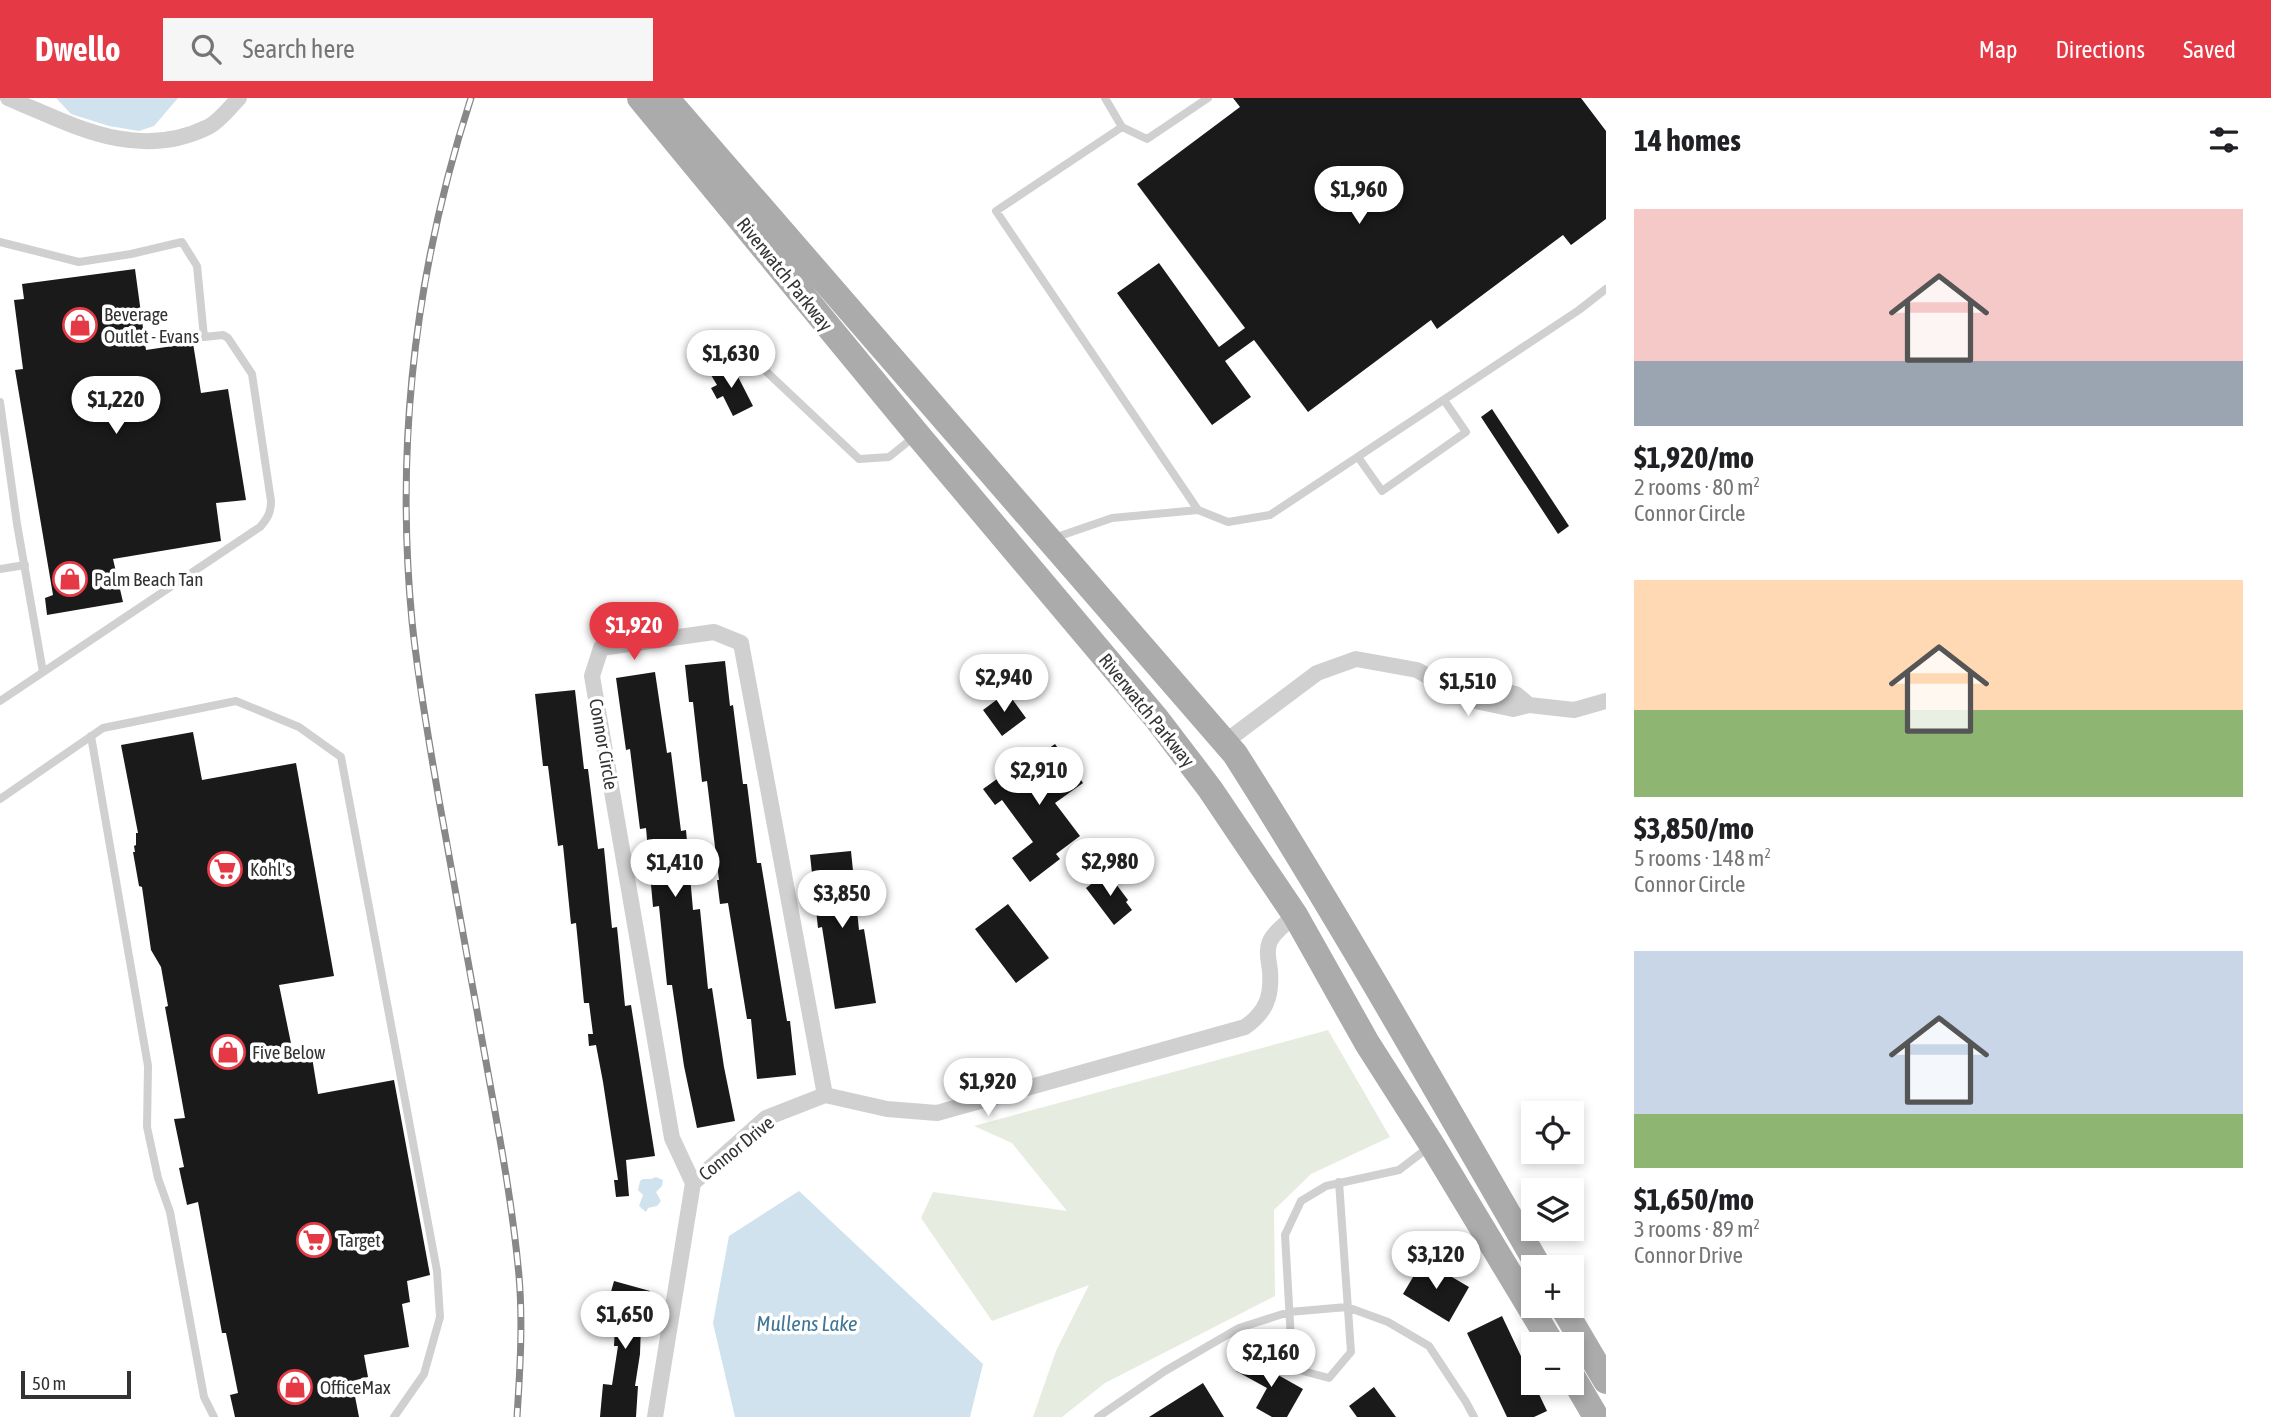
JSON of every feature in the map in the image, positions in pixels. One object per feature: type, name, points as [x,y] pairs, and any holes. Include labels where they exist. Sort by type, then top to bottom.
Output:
[{"type":"main road","name":"Riverwatch Parkway","points":[[640,98],[917,435],[1156,718],[1240,832],[1295,915],[1367,1043],[1545,1332]]},
{"type":"main road","name":"Riverwatch Parkway","points":[[666,98],[1235,754],[1309,871],[1532,1255]]},
{"type":"main road","points":[[1569,1318],[1606,1381]]},
{"type":"main road","points":[[1584,1395],[1597,1417]]},
{"type":"street","points":[[8,98],[116,140],[147,142],[181,137],[210,127],[239,98]]},
{"type":"street","name":"Connor Circle","points":[[693,1183],[672,1138],[596,703],[592,676],[601,648],[714,632],[741,643],[825,1095]]},
{"type":"street","points":[[1225,742],[1317,673],[1356,659],[1417,670],[1445,686],[1461,691],[1471,700],[1513,709],[1529,705],[1574,710],[1606,701]]},
{"type":"street","points":[[825,1095],[887,1109],[937,1113],[1245,1027],[1258,1018],[1266,1004],[1270,988],[1267,954],[1270,940],[1295,915]]},
{"type":"street","name":"Connor Drive","points":[[655,1417],[693,1183],[766,1118],[825,1095]]},
{"type":"lane","points":[[1105,98],[1122,127],[1147,139],[1208,98]]},
{"type":"lane","points":[[1122,127],[996,211],[1198,510]]},
{"type":"lane","points":[[0,242],[79,262],[182,242],[197,266],[204,337],[223,335],[228,338],[252,374],[271,501],[271,511],[260,527],[0,701]]},
{"type":"lane","points":[[1049,540],[1112,518],[1198,510],[1228,522],[1270,515],[1579,310],[1606,289]]},
{"type":"lane","points":[[755,361],[859,459],[890,457],[917,435]]},
{"type":"lane","points":[[1358,457],[1382,491],[1466,432],[1444,400]]},
{"type":"lane","points":[[0,402],[43,672]]},
{"type":"lane","points":[[0,569],[25,565]]},
{"type":"lane","points":[[0,799],[103,728],[236,701],[299,727],[341,758],[437,1271],[440,1317],[424,1374],[394,1417]]},
{"type":"lane","points":[[91,736],[148,1066],[147,1126],[158,1178],[170,1212],[204,1397],[214,1417]]},
{"type":"lane","points":[[1339,1182],[1351,1352],[1329,1378],[1299,1370],[1291,1340],[1285,1235],[1301,1202],[1326,1186],[1339,1182],[1399,1170],[1432,1145]]},
{"type":"lane","points":[[1098,1417],[1165,1371],[1239,1328],[1289,1312],[1347,1307],[1388,1322],[1429,1346],[1474,1417]]},
{"type":"shaded area","points":[[1328,1030],[1390,1137],[1311,1174],[1274,1210],[1275,1296],[1105,1383],[1062,1417],[1033,1417],[1056,1351],[1089,1285],[992,1321],[921,1218],[933,1192],[1067,1211],[1012,1143],[974,1126]]},
{"type":"water","points":[[56,98],[178,98],[154,126],[139,131],[109,126],[71,114]]},
{"type":"water","points":[[656,1177],[663,1180],[662,1186],[656,1192],[661,1201],[646,1212],[639,1206],[643,1195],[638,1190],[640,1181]]},
{"type":"water","name":"Mullens Lake","points":[[799,1191],[983,1364],[970,1417],[735,1417],[713,1323],[729,1236]]},
{"type":"building","points":[[1233,98],[1581,98],[1606,131],[1606,219],[1571,245],[1563,235],[1437,329],[1431,320],[1308,412],[1254,340],[1225,361],[1251,397],[1212,425],[1117,293],[1159,263],[1219,347],[1245,328],[1137,184],[1240,107]]},
{"type":"building","points":[[135,269],[146,350],[193,343],[201,393],[228,389],[246,500],[216,503],[221,541],[113,559],[123,602],[47,615],[45,598],[53,595],[15,370],[23,369],[14,300],[24,299],[22,284]]},
{"type":"building","points":[[732,365],[753,406],[733,416],[723,396],[717,399],[711,388],[717,385],[711,375]]},
{"type":"building","points":[[1492,409],[1569,526],[1558,534],[1481,417]]},
{"type":"building","points":[[725,661],[743,784],[747,784],[757,863],[761,863],[787,1021],[790,1021],[796,1075],[757,1079],[751,1019],[747,1019],[728,903],[720,904],[707,781],[702,782],[693,702],[689,702],[685,665]]},
{"type":"building","points":[[655,672],[667,753],[671,752],[681,831],[686,830],[693,910],[700,909],[708,989],[712,988],[735,1121],[697,1128],[684,1066],[672,985],[667,985],[659,906],[653,907],[646,828],[640,829],[630,749],[626,750],[616,678]]},
{"type":"building","points":[[575,690],[584,769],[588,769],[598,849],[604,848],[612,928],[617,927],[625,1006],[631,1005],[655,1156],[626,1160],[629,1196],[616,1197],[614,1180],[618,1180],[603,1082],[596,1045],[589,1046],[588,1034],[593,1034],[589,1003],[584,1003],[576,923],[571,924],[563,845],[558,846],[548,766],[543,766],[535,694]]},
{"type":"building","points":[[1007,692],[1026,718],[1002,736],[983,710]]},
{"type":"building","points":[[193,732],[202,780],[296,763],[334,976],[279,985],[293,1053],[311,1051],[318,1094],[394,1080],[430,1275],[407,1281],[410,1302],[402,1304],[409,1347],[364,1355],[368,1377],[352,1381],[359,1417],[235,1417],[230,1395],[238,1393],[226,1333],[222,1333],[198,1202],[187,1205],[179,1168],[184,1167],[174,1119],[185,1118],[165,1007],[168,1006],[161,967],[151,950],[142,887],[139,886],[133,852],[138,833],[121,745]]},
{"type":"building","points":[[1055,744],[1083,783],[1055,803],[1080,836],[1056,854],[1060,859],[1030,882],[1012,858],[1033,842],[1002,800],[995,805],[983,789],[1036,751],[1039,755]]},
{"type":"building","points":[[851,851],[859,930],[864,929],[876,1003],[835,1009],[822,927],[818,928],[810,855]]},
{"type":"building","points":[[1107,872],[1128,900],[1126,902],[1132,910],[1114,925],[1086,888]]},
{"type":"building","points":[[1008,904],[1049,958],[1016,983],[975,929]]},
{"type":"building","points":[[1423,1260],[1469,1287],[1449,1322],[1403,1294]]},
{"type":"building","points":[[614,1281],[650,1291],[641,1325],[635,1386],[638,1386],[636,1417],[600,1417],[603,1384],[612,1385],[618,1346],[614,1346],[616,1308],[607,1306]]},
{"type":"building","points":[[1502,1316],[1521,1356],[1521,1395],[1539,1395],[1547,1411],[1534,1417],[1507,1417],[1467,1333]]},
{"type":"building","points":[[1244,1356],[1303,1389],[1287,1417],[1272,1417],[1256,1408],[1267,1388],[1236,1371]]},
{"type":"building","points":[[1203,1383],[1224,1417],[1149,1417]]},
{"type":"building","points":[[1374,1387],[1396,1417],[1357,1417],[1349,1406]]},
{"type":"railway","points":[[471,98],[436,226],[414,356],[406,488],[407,555],[412,621],[424,711],[501,1143],[516,1243],[521,1311],[517,1417]]},
{"type":"place","name":"Beverage Outlet - Evans","points":[[80,325]]},
{"type":"place","name":"Palm Beach Tan","points":[[70,579]]},
{"type":"place","name":"Kohl's","points":[[225,869]]},
{"type":"place","name":"Five Below","points":[[228,1052]]},
{"type":"place","name":"Target","points":[[314,1240]]},
{"type":"place","name":"OfficeMax","points":[[295,1387]]}]
